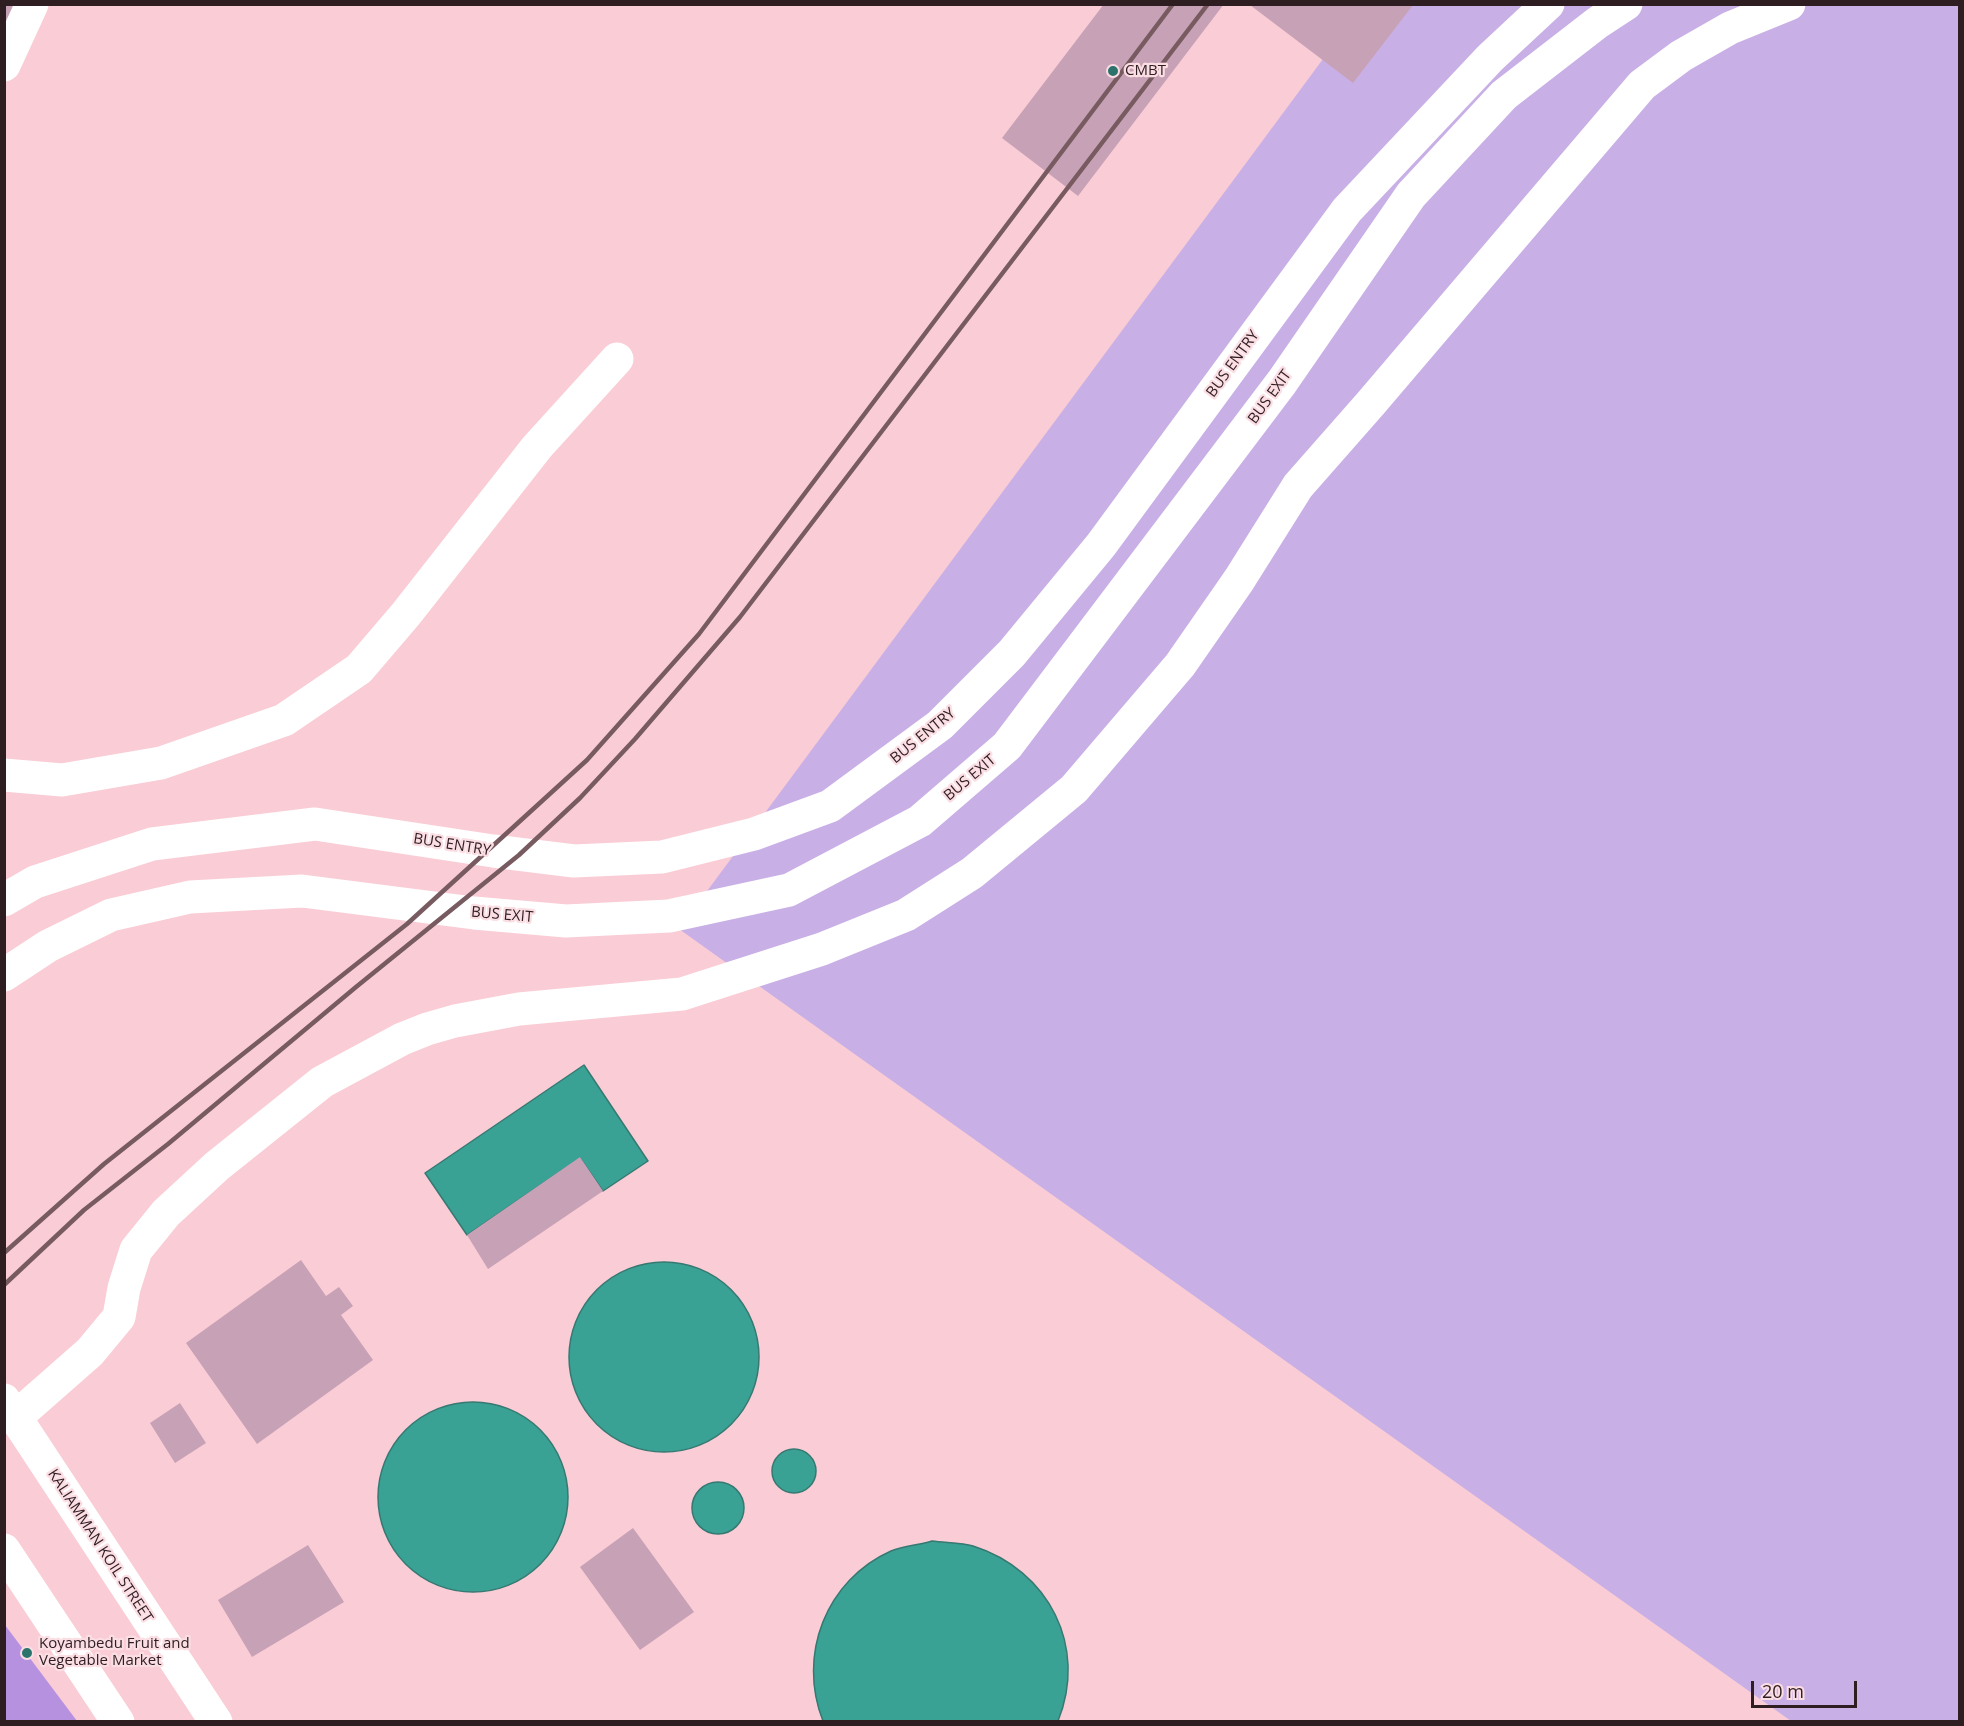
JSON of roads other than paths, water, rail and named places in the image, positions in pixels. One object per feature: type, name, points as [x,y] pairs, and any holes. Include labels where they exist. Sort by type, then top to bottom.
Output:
[{"type":"main road","points":[[4,65],[32,4]]},
{"type":"main road","name":"BUS ENTRY","points":[[4,900],[35,882],[152,844],[315,824],[574,861],[662,857],[754,834],[830,806],[940,725],[1012,653],[1101,545],[1347,210],[1490,58],[1548,4]]},
{"type":"main road","name":"BUS EXIT","points":[[4,975],[48,946],[111,915],[190,897],[302,891],[474,913],[566,921],[669,916],[789,890],[920,821],[1007,746],[1282,382],[1411,195],[1504,95],[1597,23],[1626,4]]},
{"type":"main road","points":[[10,1408],[90,1352],[119,1317],[124,1288],[136,1250],[166,1214],[217,1166],[322,1082],[402,1039],[455,1021],[519,1009],[682,994],[811,953],[906,915],[972,873],[1074,789],[1180,665],[1239,580],[1298,486],[1642,86],[1681,56],[1730,28],[1789,4]]},
{"type":"main road","points":[[4,775],[62,780],[161,763],[284,720],[359,669],[414,605],[537,447],[617,359]]},
{"type":"main road","name":"KALIAMMAN KOIL STREET","points":[[10,1408],[216,1722]]},
{"type":"main road","points":[[4,1550],[117,1722]]},
{"type":"railway","points":[[4,1253],[104,1164],[407,924],[587,760],[699,634],[1173,4]]},
{"type":"railway","points":[[4,1285],[84,1210],[168,1144],[519,855],[580,798],[635,739],[740,617],[1208,4]]},
{"type":"place","name":"CMBT","points":[[1113,71]]},
{"type":"place","name":"Koyambedu Fruit and Vegetable Market","points":[[27,1653]]}]
